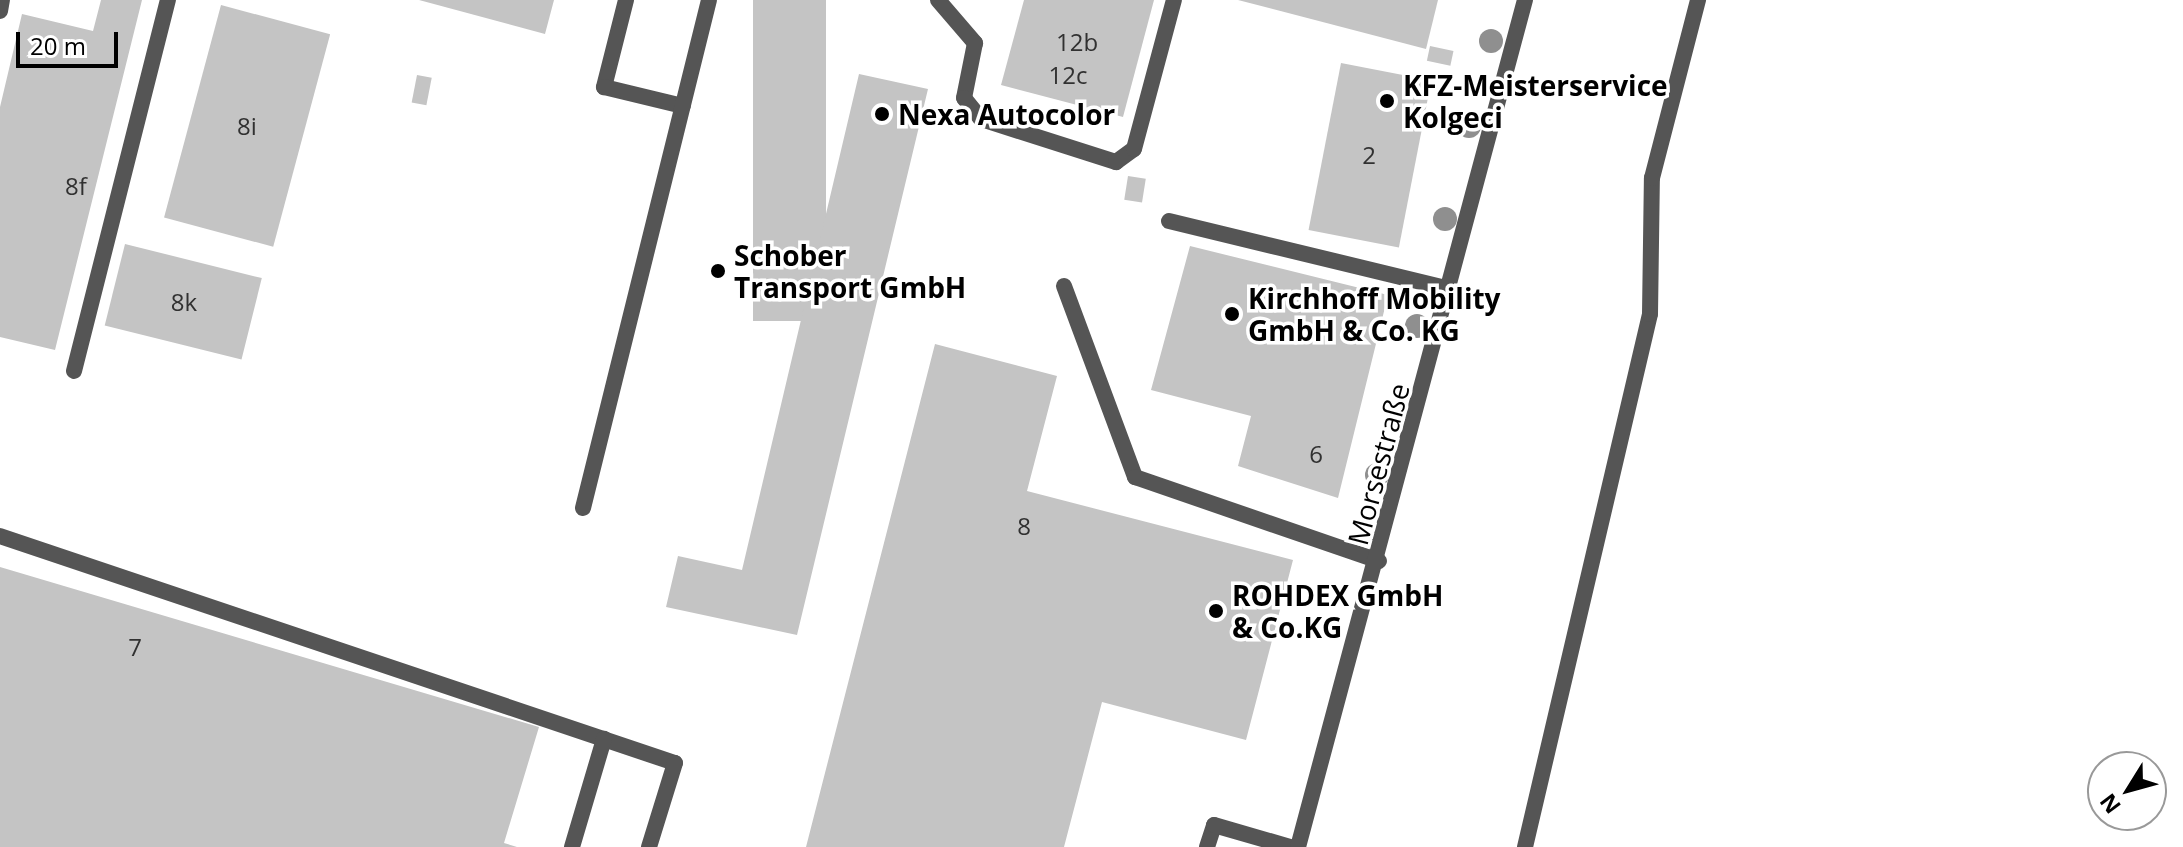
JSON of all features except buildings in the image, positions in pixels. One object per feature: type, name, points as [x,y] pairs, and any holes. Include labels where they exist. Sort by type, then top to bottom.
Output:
[{"type":"street","points":[[0,11],[2,0]]},
{"type":"street","points":[[74,371],[168,0]]},
{"type":"street","points":[[626,0],[604,87],[683,106]]},
{"type":"street","points":[[583,508],[709,0]]},
{"type":"street","points":[[938,0],[975,43],[964,98],[981,119],[1116,162],[1134,149],[1174,0]]},
{"type":"street","name":"Morsestraße","points":[[1298,847],[1379,561],[1525,0]]},
{"type":"street","points":[[1525,847],[1650,314],[1652,178],[1698,0]]},
{"type":"street","points":[[1169,221],[1450,289]]},
{"type":"street","points":[[1064,286],[1135,477],[1379,561]]},
{"type":"street","points":[[0,536],[675,763],[649,847]]},
{"type":"street","points":[[572,847],[604,739]]},
{"type":"street","points":[[1207,847],[1214,825],[1290,847]]},
{"type":"place","name":"KFZ-Meisterservice Kolgeci","points":[[1387,101]]},
{"type":"place","name":"Nexa Autocolor","points":[[882,114]]},
{"type":"place","name":"Schober Transport GmbH","points":[[718,271]]},
{"type":"place","name":"Kirchhoff Mobility GmbH & Co. KG","points":[[1232,314]]},
{"type":"place","name":"ROHDEX GmbH & Co.KG","points":[[1216,611]]}]
